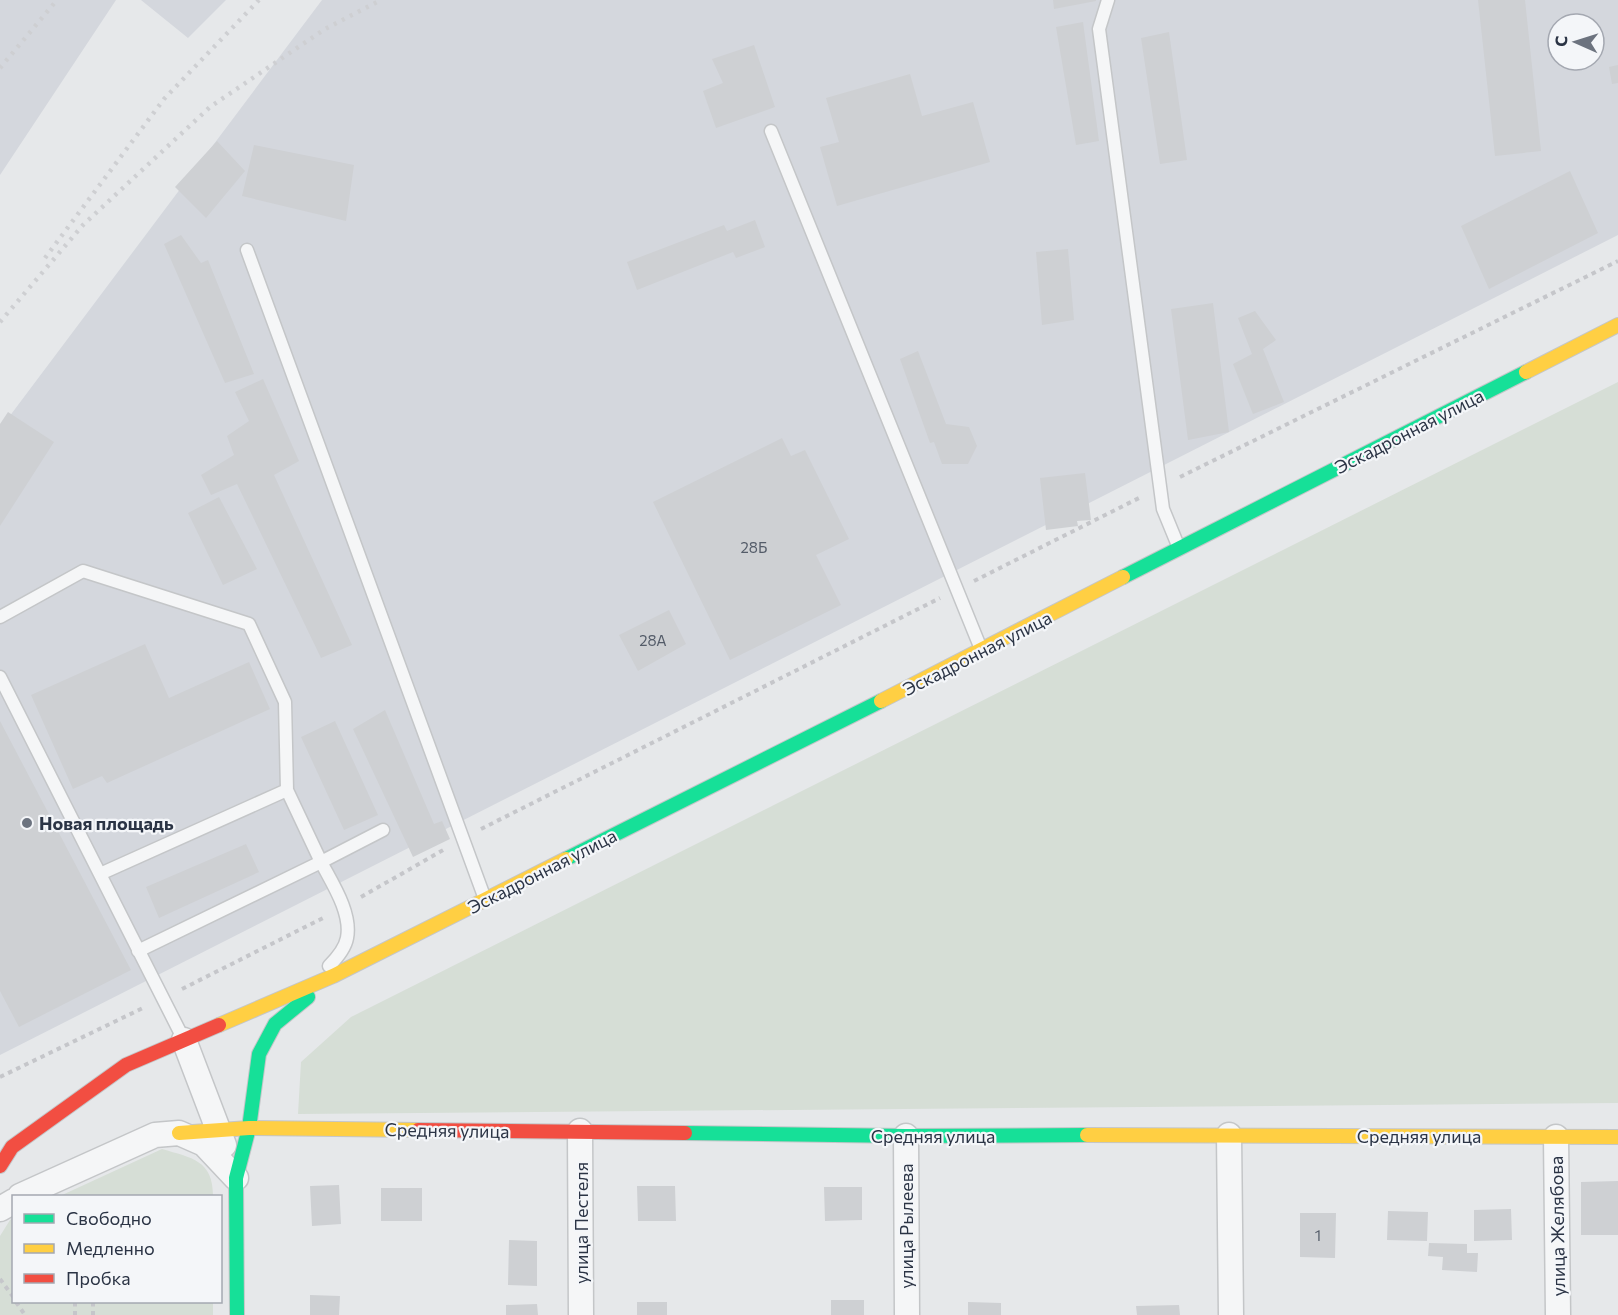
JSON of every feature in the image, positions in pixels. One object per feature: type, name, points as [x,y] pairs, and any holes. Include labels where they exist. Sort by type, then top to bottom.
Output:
[{"type":"main road","name":"Эскадронная улица","points":[[333,976],[981,651],[1618,325]]},
{"type":"main road","points":[[0,1166],[12,1147],[126,1065],[333,976]]},
{"type":"main road","points":[[237,1315],[236,1178],[249,1128],[259,1054],[275,1024],[333,976]]},
{"type":"main road","name":"Средняя улица","points":[[179,1133],[249,1128],[906,1137],[1229,1135],[1618,1137]]},
{"type":"street","points":[[184,1040],[236,1178]]},
{"type":"street","name":"улица Пестеля","points":[[580,1131],[581,1315]]},
{"type":"street","points":[[24,1195],[155,1135],[179,1133],[204,1144],[236,1178]]},
{"type":"street","points":[[1229,1135],[1231,1315]]},
{"type":"street","name":"улица Рылеева","points":[[906,1137],[907,1315]]},
{"type":"street","name":"улица Желябова","points":[[1556,1137],[1558,1315]]},
{"type":"lane","points":[[1108,0],[1099,30],[1163,509],[1179,548]]},
{"type":"lane","points":[[771,130],[981,651]]},
{"type":"lane","points":[[247,249],[486,900]]},
{"type":"lane","points":[[0,617],[83,571],[249,624],[285,702],[287,790],[345,914],[347,938],[339,956],[312,985]]},
{"type":"lane","points":[[0,677],[184,1040]]},
{"type":"lane","points":[[100,874],[287,790]]},
{"type":"lane","points":[[138,951],[383,830]]},
{"type":"path","points":[[0,1077],[463,838],[1160,487],[1618,261]]},
{"type":"path","points":[[0,1279],[12,1296]]},
{"type":"shaded area","points":[[0,0],[116,0],[0,175]]},
{"type":"shaded area","points":[[141,0],[226,0],[188,38]]},
{"type":"shaded area","points":[[322,0],[1618,0],[1618,235],[0,1055],[0,429]]},
{"type":"shaded area","points":[[1618,382],[1618,1103],[298,1114],[301,1062],[351,1017]]},
{"type":"shaded area","points":[[162,1149],[199,1162],[209,1175],[213,1195],[62,1195]]},
{"type":"shaded area","points":[[12,1219],[12,1303],[213,1303],[213,1315],[0,1315],[0,1236]]},
{"type":"building","points":[[1053,0],[1096,0],[1096,1],[1054,9]]},
{"type":"building","points":[[1478,0],[1525,0],[1541,151],[1495,156]]},
{"type":"building","points":[[1083,22],[1099,141],[1076,145],[1056,27]]},
{"type":"building","points":[[1169,32],[1187,160],[1160,164],[1141,38]]},
{"type":"building","points":[[754,45],[775,107],[716,128],[703,91],[723,83],[712,59]]},
{"type":"building","points":[[1618,65],[1618,83],[1612,84],[1609,67]]},
{"type":"building","points":[[910,74],[922,116],[973,102],[990,162],[837,206],[820,147],[839,142],[826,98]]},
{"type":"building","points":[[217,141],[245,171],[206,218],[175,187]]},
{"type":"building","points":[[254,145],[354,165],[346,221],[242,196]]},
{"type":"building","points":[[1570,171],[1598,233],[1489,289],[1461,226]]},
{"type":"building","points":[[755,220],[765,247],[736,258],[733,252],[637,290],[627,262],[724,225],[727,231]]},
{"type":"building","points":[[181,235],[201,263],[208,260],[254,374],[225,383],[164,244]]},
{"type":"building","points":[[1068,249],[1074,320],[1042,325],[1036,252]]},
{"type":"building","points":[[1213,303],[1229,432],[1188,440],[1171,309]]},
{"type":"building","points":[[1255,311],[1276,340],[1263,349],[1284,402],[1253,414],[1233,364],[1252,354],[1238,318]]},
{"type":"building","points":[[918,351],[946,424],[969,427],[977,446],[968,464],[942,464],[934,442],[930,443],[900,359]]},
{"type":"building","points":[[263,379],[299,461],[274,475],[352,645],[321,658],[237,484],[211,495],[201,475],[234,455],[227,436],[249,421],[235,392]]},
{"type":"building","points":[[8,412],[54,442],[0,526],[0,424]]},
{"type":"building","points":[[782,438],[791,456],[805,450],[849,539],[816,555],[841,605],[730,660],[653,502]]},
{"type":"building","points":[[1085,473],[1091,520],[1077,521],[1078,526],[1046,530],[1040,478]]},
{"type":"building","points":[[219,497],[257,569],[223,585],[188,513]]},
{"type":"building","points":[[669,610],[686,644],[638,671],[619,635]]},
{"type":"building","points":[[145,644],[169,698],[249,662],[270,709],[107,783],[102,776],[73,789],[31,695]]},
{"type":"building","points":[[385,710],[434,824],[442,821],[450,839],[413,857],[353,729]]},
{"type":"building","name":"Новая площадь","points":[[0,721],[131,970],[19,1027],[0,991]]},
{"type":"building","points":[[335,721],[378,815],[344,830],[301,737]]},
{"type":"building","points":[[246,844],[259,872],[159,918],[146,887]]},
{"type":"building","points":[[1618,1181],[1618,1235],[1581,1235],[1581,1182]]},
{"type":"building","points":[[339,1185],[341,1224],[312,1226],[310,1186]]},
{"type":"building","points":[[637,1186],[675,1186],[676,1221],[638,1221]]},
{"type":"building","points":[[824,1187],[862,1187],[862,1220],[825,1221]]},
{"type":"building","points":[[381,1188],[422,1188],[422,1221],[381,1221]]},
{"type":"building","points":[[1511,1209],[1512,1240],[1474,1241],[1474,1210]]},
{"type":"building","points":[[1388,1211],[1428,1212],[1427,1241],[1387,1240]]},
{"type":"building","points":[[1300,1213],[1336,1213],[1335,1258],[1300,1257]]},
{"type":"building","points":[[509,1240],[537,1241],[537,1286],[508,1285]]},
{"type":"building","points":[[1429,1243],[1467,1244],[1467,1253],[1478,1253],[1477,1272],[1442,1270],[1443,1257],[1428,1256]]},
{"type":"building","points":[[310,1295],[340,1296],[339,1315],[310,1315]]},
{"type":"building","points":[[831,1300],[864,1300],[864,1315],[831,1315]]},
{"type":"building","points":[[637,1302],[667,1302],[667,1315],[637,1315]]},
{"type":"building","points":[[968,1302],[1001,1303],[1001,1315],[968,1315]]},
{"type":"building","points":[[537,1304],[538,1315],[506,1315],[506,1305]]},
{"type":"building","points":[[1179,1305],[1180,1315],[1137,1315],[1136,1306]]},
{"type":"railway","points":[[0,68],[57,0]]},
{"type":"railway","points":[[45,258],[164,99],[259,0]]},
{"type":"railway","points":[[0,322],[83,225],[210,107],[325,29],[381,0]]},
{"type":"traffic: fast","points":[[1123,577],[1526,372]]},
{"type":"traffic: fast","points":[[566,859],[881,701]]},
{"type":"traffic: fast","points":[[237,1315],[236,1178],[249,1128],[259,1054],[275,1024],[308,997]]},
{"type":"traffic: fast","points":[[685,1133],[906,1136],[1087,1135]]},
{"type":"traffic: slow","points":[[1526,372],[1618,325]]},
{"type":"traffic: slow","points":[[881,701],[1123,577]]},
{"type":"traffic: slow","points":[[219,1025],[333,976],[566,859]]},
{"type":"traffic: slow","points":[[179,1133],[249,1128],[418,1130]]},
{"type":"traffic: slow","points":[[1087,1135],[1618,1137]]},
{"type":"traffic: jam","points":[[0,1166],[12,1147],[126,1065],[219,1025]]},
{"type":"traffic: jam","points":[[418,1130],[685,1133]]},
{"type":"place","name":"Новая площадь","points":[[27,823]]}]
